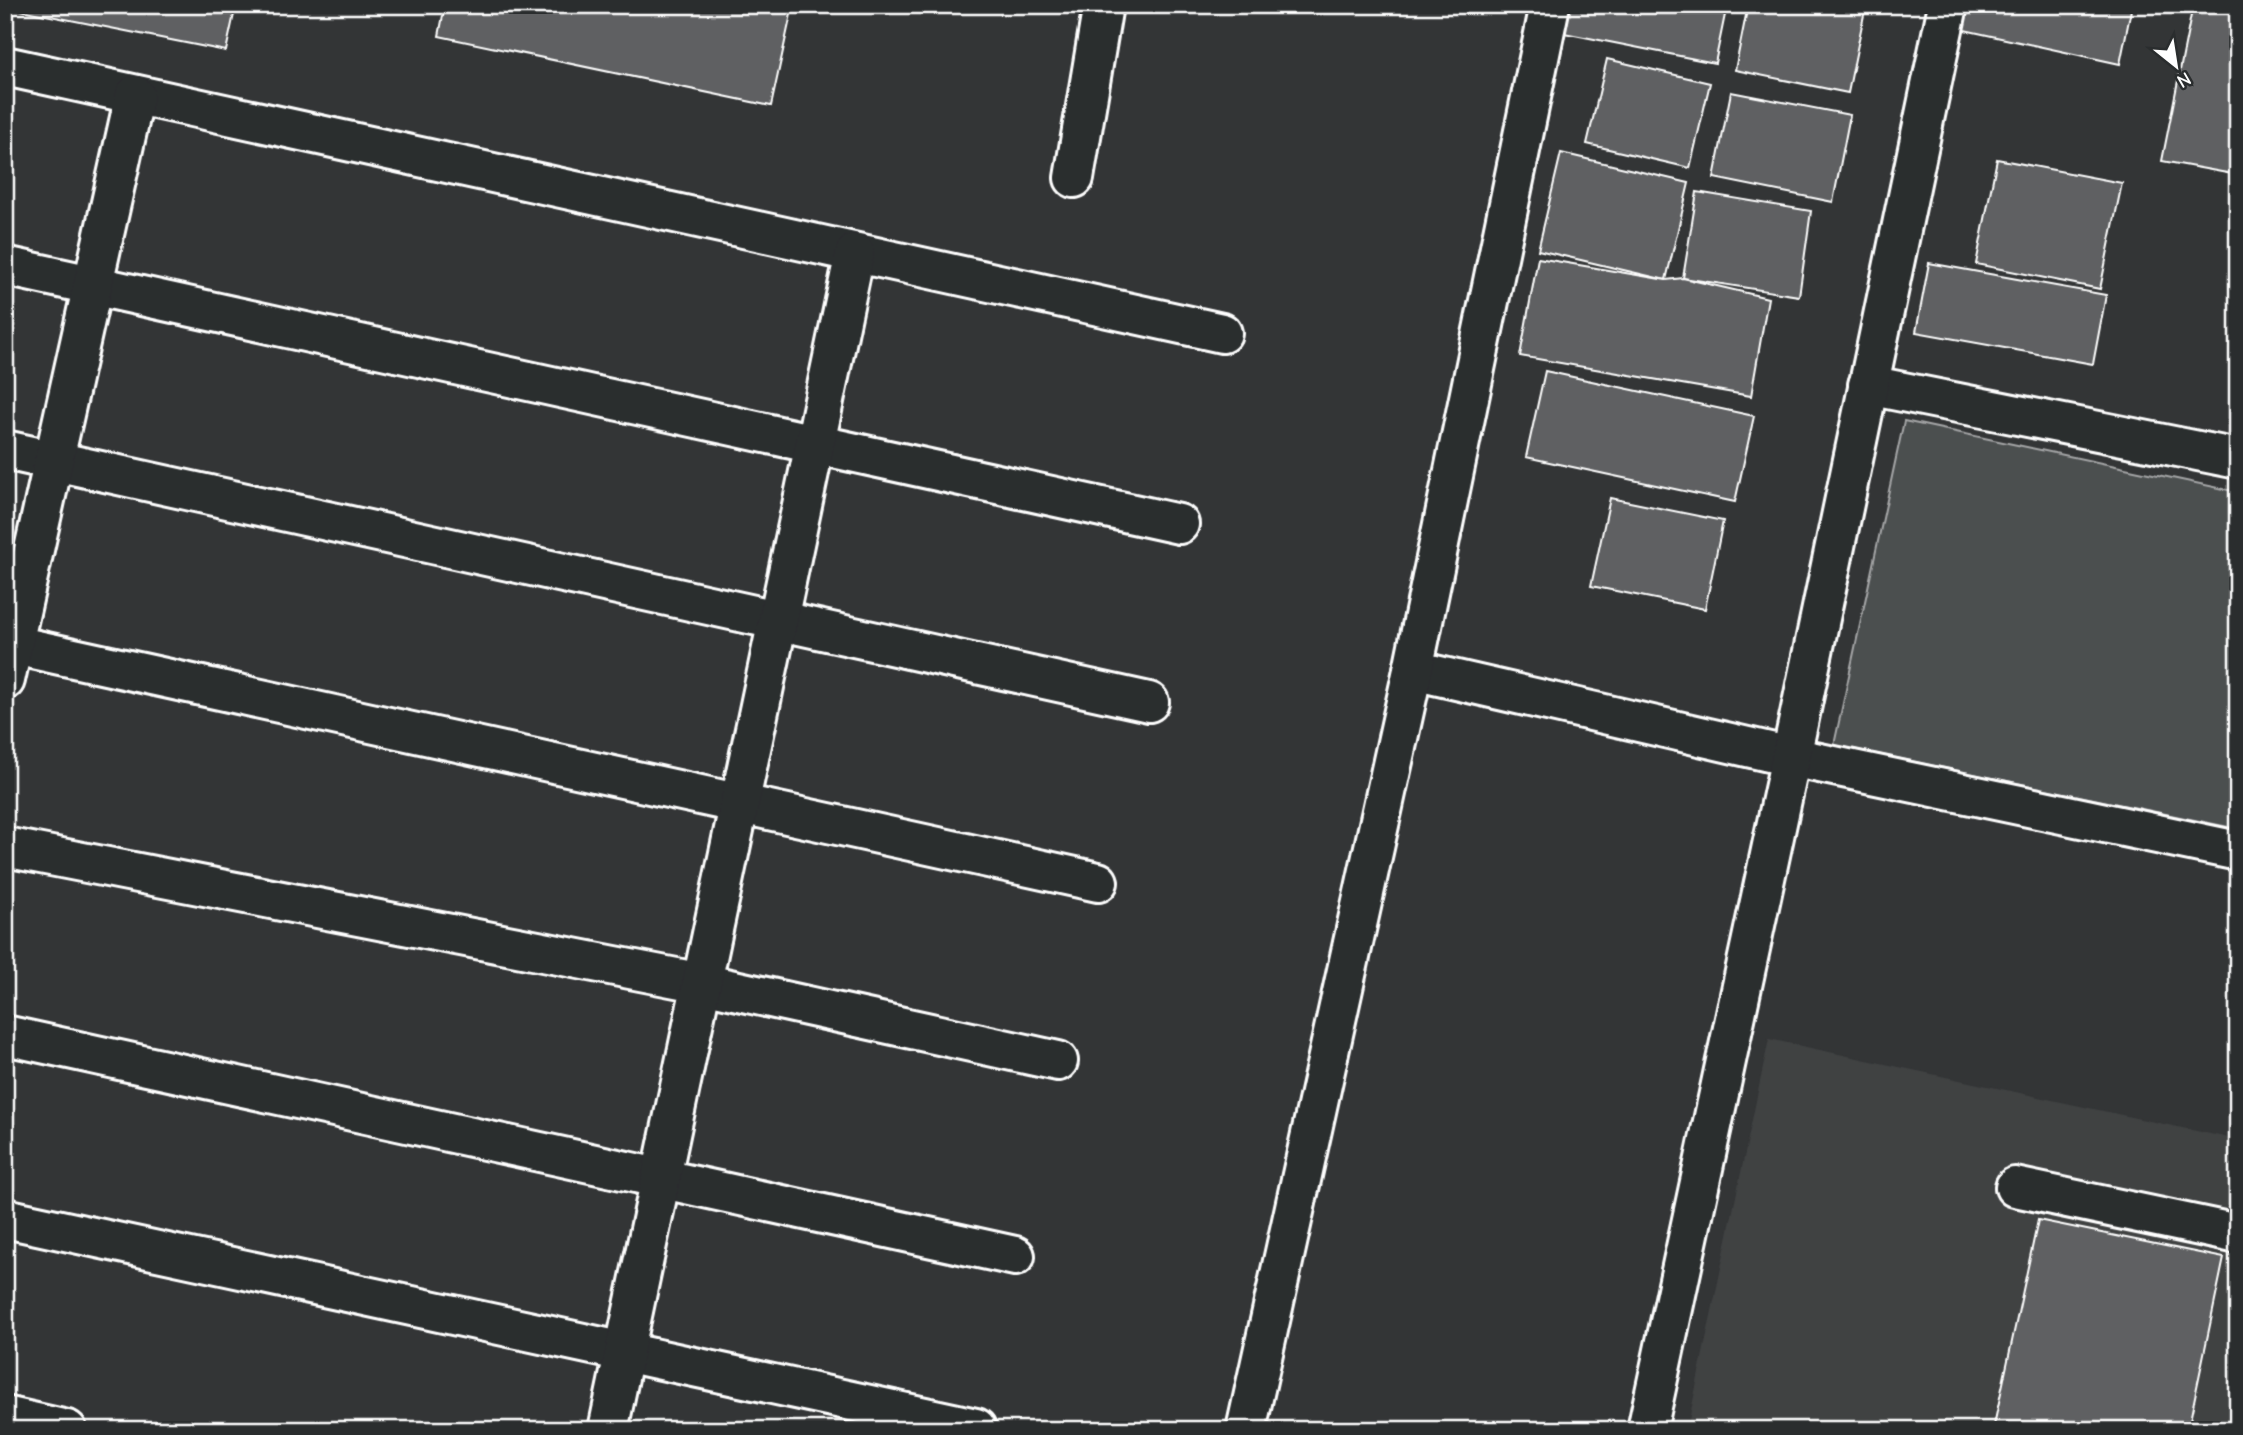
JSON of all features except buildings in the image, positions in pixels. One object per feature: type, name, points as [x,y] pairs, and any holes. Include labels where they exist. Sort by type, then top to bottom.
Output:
[{"type":"street","points":[[1074,178],[1102,5]]},
{"type":"street","points":[[1246,1430],[1413,670],[1550,5]]},
{"type":"street","points":[[1647,1430],[1948,5]]},
{"type":"street","points":[[5,66],[1222,334]]},
{"type":"street","points":[[135,95],[8,656],[740,804],[1098,882]]},
{"type":"street","points":[[608,1430],[855,253]]},
{"type":"street","points":[[5,266],[1178,524]]},
{"type":"street","points":[[1868,385],[2238,459]]},
{"type":"street","points":[[5,450],[1149,702]]},
{"type":"street","points":[[1413,670],[1791,757],[2238,851]]},
{"type":"street","points":[[5,847],[702,983],[1058,1061]]},
{"type":"street","points":[[5,1035],[1015,1256]]},
{"type":"street","points":[[2015,1187],[2238,1234]]},
{"type":"street","points":[[5,1218],[976,1428]]},
{"type":"street","points":[[5,1416],[67,1430]]},
{"type":"shaded area","points":[[1904,421],[2238,492],[2238,829],[1834,745]]},
{"type":"shaded area","points":[[1769,1039],[2238,1140],[2238,1430],[1687,1430]]}]
